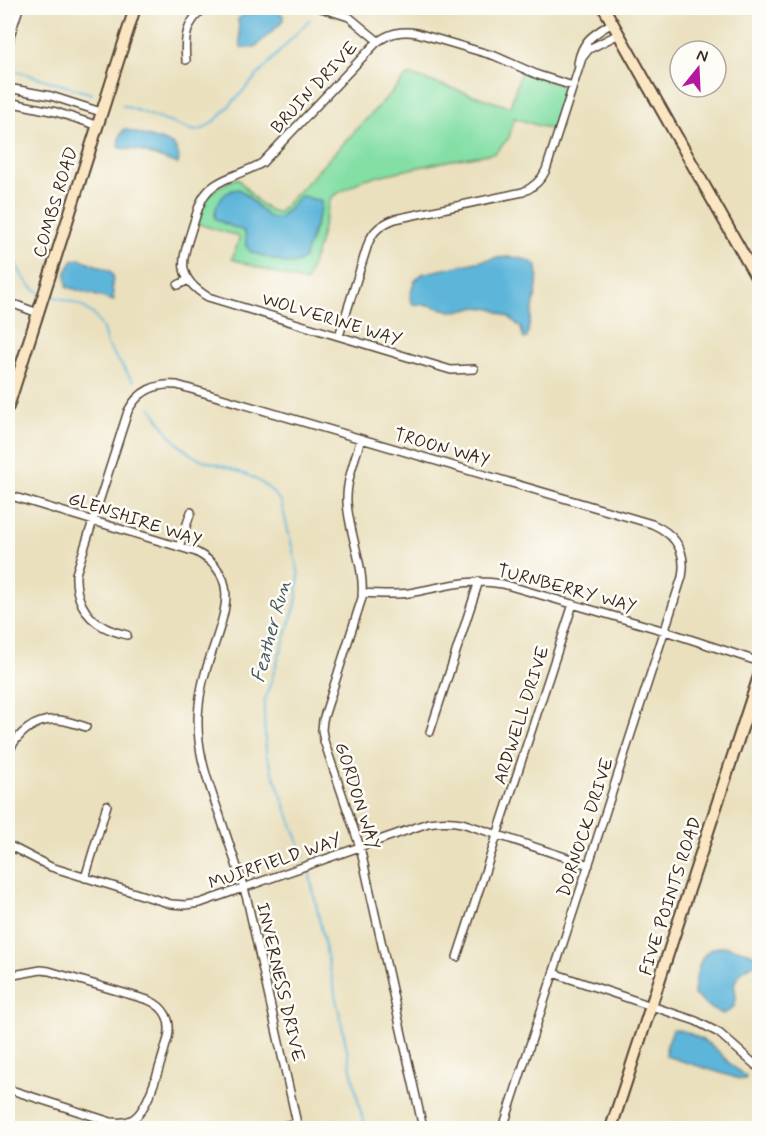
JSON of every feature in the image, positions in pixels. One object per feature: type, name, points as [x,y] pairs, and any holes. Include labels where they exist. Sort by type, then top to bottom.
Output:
[{"type":"street","name":"COMBS ROAD","points":[[8,407],[135,8]]},
{"type":"street","points":[[186,60],[185,43],[190,24],[194,16],[205,8]]},
{"type":"street","points":[[321,8],[349,17],[378,41]]},
{"type":"street","points":[[604,8],[759,284]]},
{"type":"street","points":[[8,50],[16,10]]},
{"type":"street","points":[[573,86],[584,44],[598,31],[612,23]]},
{"type":"street","name":"BRUIN DRIVE","points":[[188,280],[183,266],[184,253],[202,199],[208,190],[262,163],[385,36],[406,31],[417,33],[495,56],[538,75],[573,86]]},
{"type":"street","points":[[339,336],[368,244],[375,230],[395,219],[523,192],[535,185],[541,180],[546,170],[582,58],[589,49],[619,34]]},
{"type":"street","points":[[8,88],[51,96],[101,112]]},
{"type":"street","points":[[8,102],[56,112],[96,126]]},
{"type":"street","points":[[178,285],[188,280]]},
{"type":"street","name":"WOLVERINE WAY","points":[[188,280],[196,290],[208,297],[451,370],[474,369]]},
{"type":"street","points":[[8,302],[39,308]]},
{"type":"street","name":"TROON WAY","points":[[127,635],[106,628],[93,620],[82,606],[78,595],[77,572],[127,414],[141,394],[149,389],[165,385],[177,385],[652,524],[672,536]]},
{"type":"street","name":"GORDON WAY","points":[[361,439],[349,483],[347,502],[361,578],[361,603],[322,730],[360,847],[423,1128]]},
{"type":"street","name":"GLENSHIRE WAY","points":[[8,495],[201,555],[215,567],[223,580],[226,601]]},
{"type":"street","points":[[179,547],[191,512]]},
{"type":"street","name":"DORNOCK DRIVE","points":[[503,1128],[682,577],[684,568],[682,554],[672,536]]},
{"type":"street","points":[[430,732],[479,581]]},
{"type":"street","name":"TURNBERRY WAY","points":[[362,593],[398,594],[479,581],[503,584],[665,631],[759,662]]},
{"type":"street","name":"INVERNESS DRIVE","points":[[226,601],[224,615],[202,686],[198,711],[201,759],[244,887],[298,1126]]},
{"type":"street","name":"ARDWELL DRIVE","points":[[457,957],[573,604]]},
{"type":"street","name":"FIVE POINTS ROAD","points":[[611,1128],[759,673]]},
{"type":"street","points":[[8,754],[12,744],[20,735],[41,722],[59,720],[86,727]]},
{"type":"street","points":[[85,878],[107,805]]},
{"type":"street","name":"MUIRFIELD WAY","points":[[8,845],[39,862],[182,906],[200,903],[438,821],[456,822],[589,865]]},
{"type":"street","points":[[8,976],[40,970],[53,972],[148,1000],[157,1004],[169,1022],[169,1034],[147,1102],[133,1119],[111,1122],[8,1089]]},
{"type":"street","points":[[553,973],[712,1028],[758,1064]]},
{"type":"street","points":[[274,1128],[298,1126]]},
{"type":"green space","points":[[521,71],[564,86],[565,91],[553,130],[514,118],[509,138],[495,153],[364,179],[333,196],[306,282],[232,259],[238,236],[198,224],[204,206],[214,190],[237,178],[262,205],[279,212],[406,77],[411,75],[510,107]],"holes":[[[232,190],[244,192],[269,218],[274,220],[279,218],[301,196],[319,200],[321,208],[310,243],[246,246],[244,231],[223,223],[220,200]]]},
{"type":"water","points":[[270,9],[283,15],[280,24],[255,47],[241,47],[238,19]]},
{"type":"water","points":[[124,129],[172,144],[178,153],[178,164],[138,150],[120,148],[118,144]]},
{"type":"water","points":[[238,189],[265,214],[275,219],[283,215],[301,196],[321,202],[304,258],[297,263],[288,264],[251,252],[246,246],[244,231],[215,218],[216,208],[224,195]]},
{"type":"water","points":[[510,257],[528,260],[537,266],[536,293],[527,338],[524,339],[521,328],[509,317],[492,309],[478,307],[451,311],[429,305],[413,304],[410,298],[414,282],[422,274],[495,258]]},
{"type":"water","points":[[81,259],[110,271],[113,276],[114,301],[67,287],[66,272],[73,260]]},
{"type":"water","points":[[724,946],[748,952],[759,957],[759,960],[742,971],[734,983],[736,1002],[732,1009],[723,1014],[694,995],[698,968],[704,955],[714,948]]},
{"type":"water","points":[[673,1029],[687,1032],[715,1048],[746,1077],[745,1079],[666,1056],[666,1048]]},
{"type":"waterway","points":[[122,105],[191,130],[202,129],[218,118],[310,19]]},
{"type":"waterway","points":[[16,71],[92,94]]},
{"type":"waterway","name":"Feather Run","points":[[8,247],[25,279],[40,293]]},
{"type":"waterway","name":"Feather Run","points":[[49,295],[80,305],[94,315],[103,329],[107,345],[133,381]]},
{"type":"waterway","name":"Feather Run","points":[[151,407],[171,436],[189,453],[254,478],[264,484],[281,502],[299,575],[296,604],[264,703],[266,754],[304,857]]},
{"type":"waterway","name":"Feather Run","points":[[309,871],[365,1128]]}]
